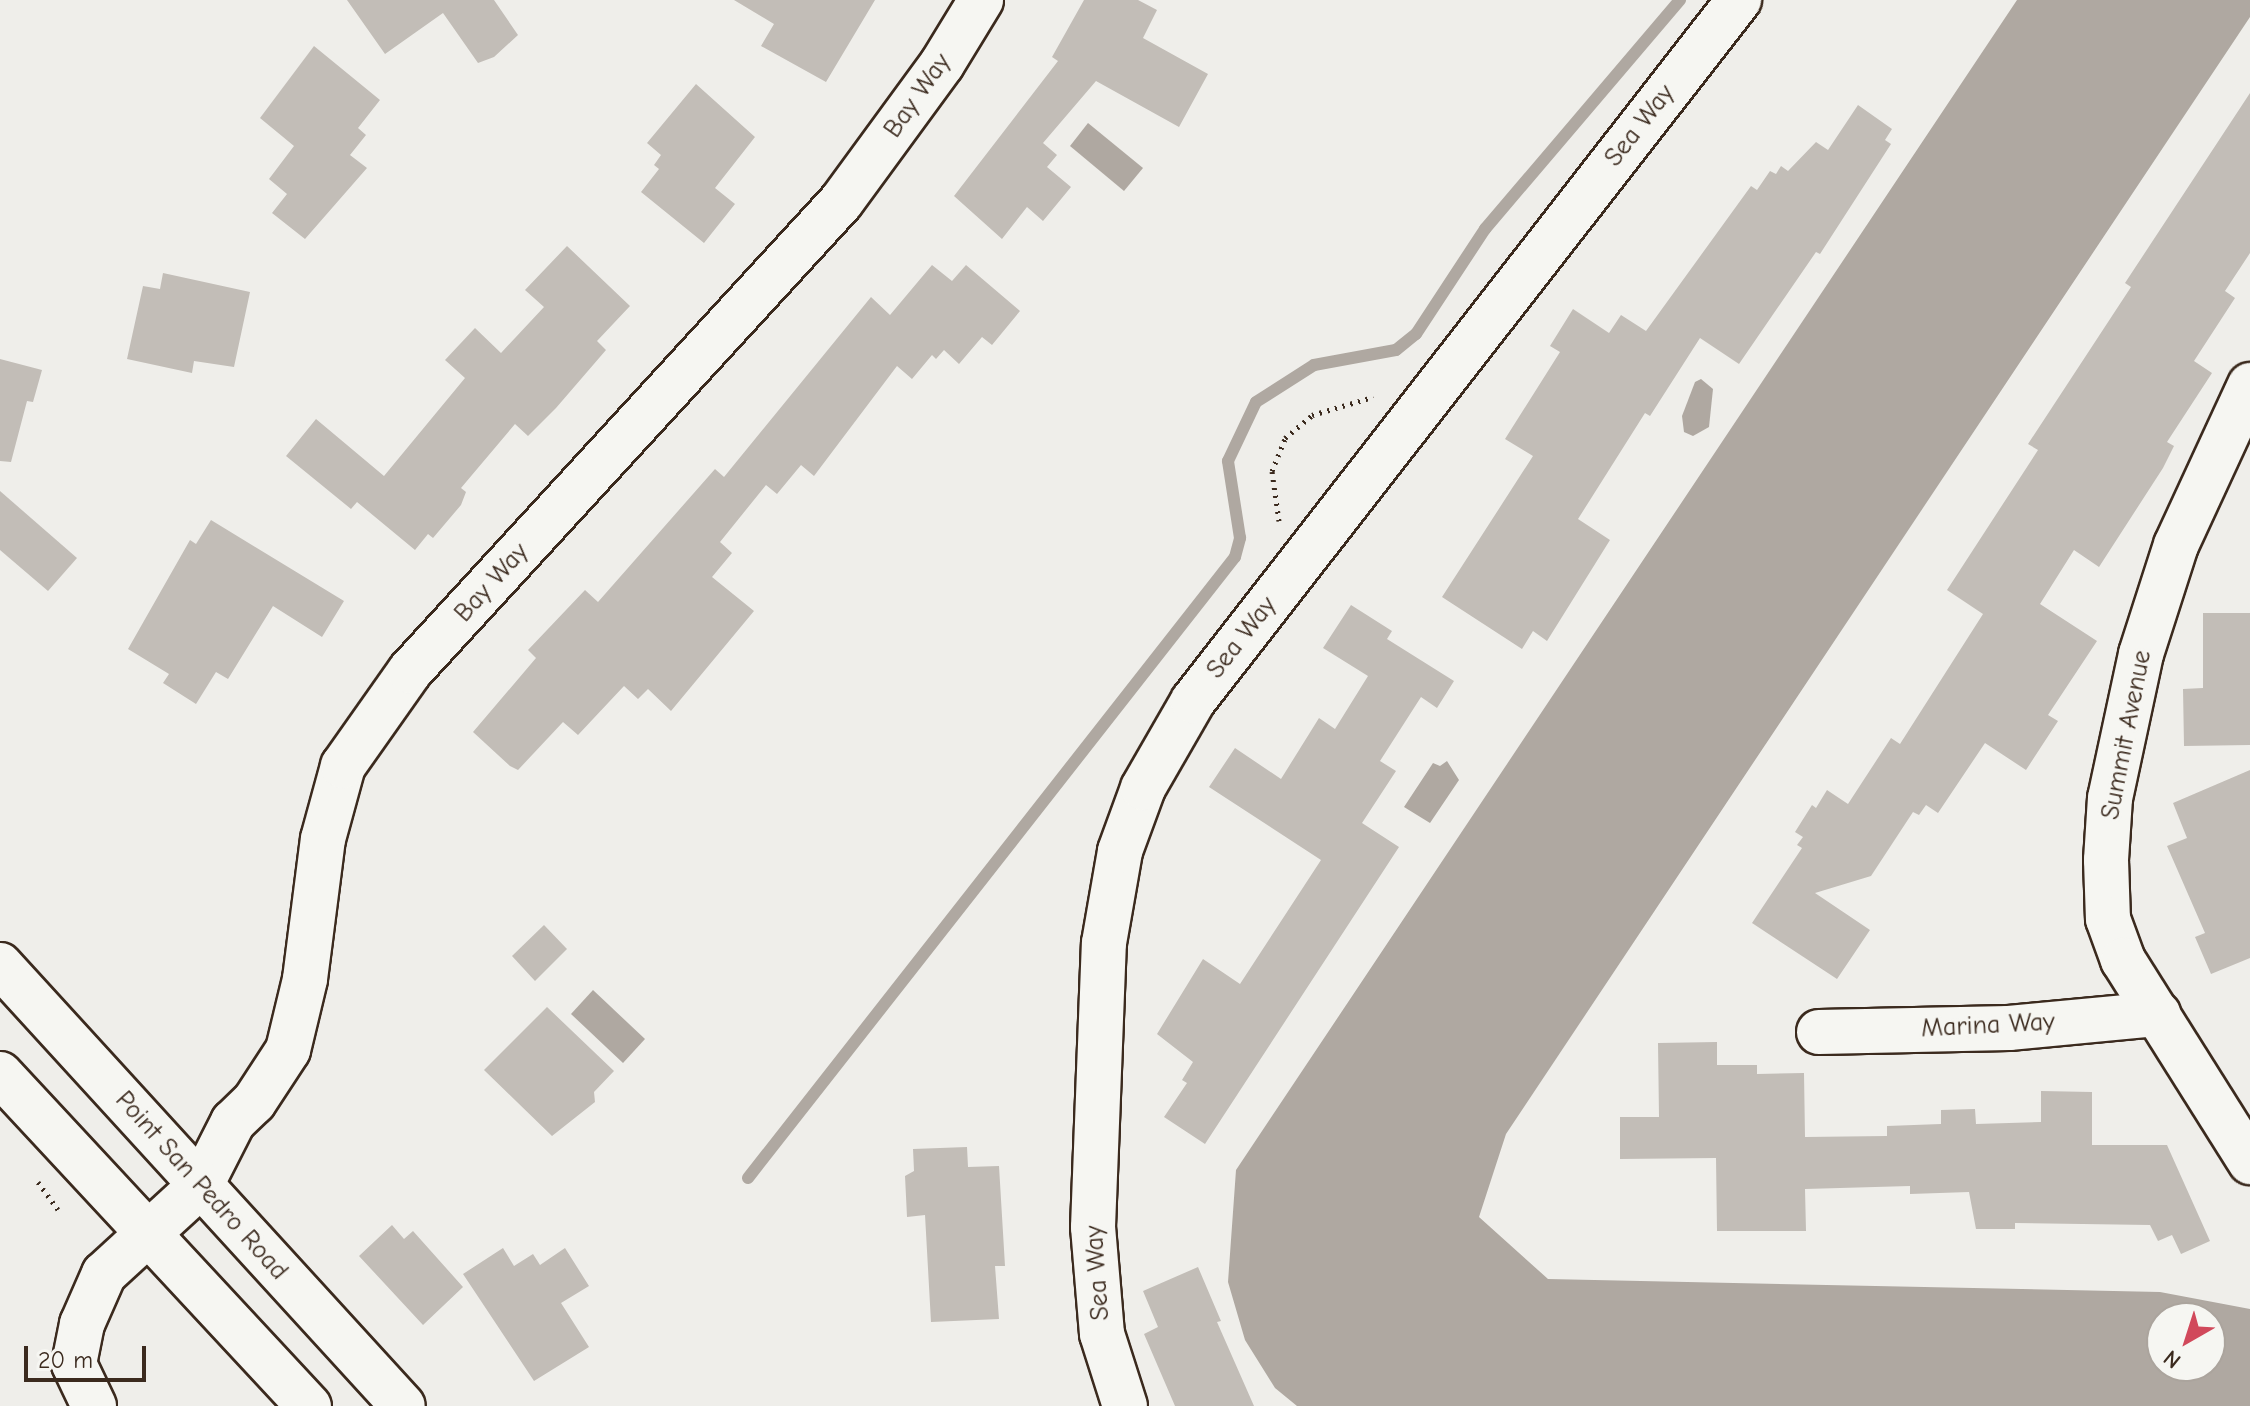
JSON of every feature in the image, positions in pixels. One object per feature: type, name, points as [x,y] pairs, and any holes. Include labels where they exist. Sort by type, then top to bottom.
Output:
[{"type":"street","name":"Bay Way","points":[[94,1406],[74,1364],[82,1324],[104,1274],[201,1185],[233,1122],[254,1102],[288,1050],[305,979],[323,839],[343,766],[410,671],[841,202],[942,64],[981,0]]},
{"type":"street","name":"Sea Way","points":[[1125,1406],[1102,1334],[1093,1264],[1101,976],[1113,882],[1143,788],[1177,726],[1304,558],[1739,0]]},
{"type":"street","name":"Summit Avenue","points":[[2250,385],[2176,545],[2141,654],[2110,798],[2108,919],[2123,960],[2250,1162]]},
{"type":"street","name":"Point San Pedro Road","points":[[0,965],[403,1406]]},
{"type":"street","name":"Marina Way","points":[[1819,1032],[2009,1028],[2158,1014]]},
{"type":"street","points":[[0,1074],[146,1235],[309,1406]]},
{"type":"path","points":[[1304,558],[1281,534],[1275,505],[1272,471],[1285,438],[1312,415],[1373,397],[1416,413]]},
{"type":"shaded area","points":[[2017,0],[2250,0],[2250,17],[1506,1134],[1479,1217],[1548,1279],[2160,1292],[2213,1302],[2146,1302],[2146,1382],[2226,1382],[2226,1304],[2250,1309],[2250,1406],[1297,1406],[1275,1388],[1245,1340],[1228,1282],[1236,1170]]},
{"type":"shaded area","points":[[1088,123],[1143,168],[1124,191],[1070,146]]},
{"type":"shaded area","points":[[1701,379],[1713,389],[1709,427],[1693,436],[1684,432],[1682,416],[1695,382]]},
{"type":"shaded area","points":[[1447,761],[1459,780],[1430,823],[1404,807],[1433,763],[1440,766]]},
{"type":"shaded area","points":[[593,990],[645,1039],[623,1063],[571,1014]]},
{"type":"building","points":[[347,0],[494,0],[518,35],[494,57],[478,63],[443,13],[385,54]]},
{"type":"building","points":[[734,0],[875,0],[826,82],[761,46],[774,24]]},
{"type":"building","points":[[1084,0],[1138,0],[1157,10],[1143,38],[1208,74],[1179,127],[1096,81],[1043,143],[1057,155],[1047,167],[1071,187],[1043,221],[1027,207],[1002,239],[954,196],[1058,61],[1052,57]]},
{"type":"building","points":[[314,46],[380,100],[358,128],[366,135],[350,155],[367,168],[305,239],[272,213],[287,194],[269,179],[294,146],[260,118]]},
{"type":"building","points":[[696,84],[755,137],[715,188],[735,204],[704,243],[641,192],[659,169],[654,165],[661,155],[647,143]]},
{"type":"building","points":[[2250,93],[2250,253],[2225,291],[2235,298],[2194,361],[2212,373],[2167,442],[2174,446],[2163,468],[2099,567],[2074,550],[2040,604],[2097,641],[2048,715],[2058,721],[2026,770],[1985,743],[1938,813],[1926,805],[1919,815],[1913,812],[1871,876],[1815,893],[1870,930],[1837,979],[1752,923],[1802,848],[1797,845],[1803,837],[1795,832],[1812,805],[1816,808],[1827,790],[1848,804],[1891,738],[1900,744],[1983,614],[1947,590],[2038,450],[2028,444],[2131,287],[2125,283]]},
{"type":"building","points":[[1858,105],[1892,129],[1885,140],[1891,144],[1820,254],[1816,252],[1739,364],[1700,338],[1650,416],[1645,413],[1578,519],[1610,540],[1547,641],[1533,631],[1522,649],[1442,597],[1533,456],[1505,439],[1560,352],[1550,346],[1573,309],[1609,333],[1621,315],[1646,331],[1751,186],[1757,190],[1770,171],[1776,174],[1781,166],[1788,171],[1816,142],[1828,150]]},
{"type":"building","points":[[567,246],[630,306],[597,341],[606,350],[556,408],[528,436],[515,424],[461,488],[466,492],[461,505],[433,538],[428,534],[415,550],[357,502],[351,509],[286,456],[316,419],[384,476],[465,378],[445,360],[475,328],[501,353],[544,307],[525,290]]},
{"type":"building","points":[[932,265],[952,281],[966,265],[1020,311],[992,345],[982,337],[959,364],[944,350],[936,359],[932,355],[912,379],[897,366],[814,476],[801,465],[777,494],[766,485],[720,542],[732,553],[712,577],[754,611],[671,711],[648,689],[638,699],[624,686],[578,735],[563,722],[518,770],[510,766],[473,732],[536,658],[528,650],[585,590],[598,602],[715,469],[724,477],[871,297],[890,315]]},
{"type":"building","points":[[163,273],[250,292],[234,367],[194,361],[192,373],[127,359],[143,286],[160,289]]},
{"type":"building","points":[[0,359],[42,370],[33,402],[27,401],[11,462],[0,461]]},
{"type":"building","points":[[0,491],[77,558],[48,591],[0,550]]},
{"type":"building","points":[[211,520],[344,601],[322,637],[273,606],[228,679],[216,672],[196,704],[163,683],[169,674],[128,649],[190,540],[196,544]]},
{"type":"building","points":[[1351,605],[1392,631],[1387,639],[1454,681],[1437,708],[1421,697],[1380,761],[1396,771],[1362,823],[1399,847],[1205,1144],[1164,1117],[1187,1083],[1182,1080],[1193,1062],[1157,1034],[1203,959],[1240,984],[1321,860],[1209,787],[1235,748],[1281,779],[1319,718],[1335,729],[1368,676],[1323,648]]},
{"type":"building","points":[[2203,613],[2250,613],[2250,745],[2184,746],[2183,689],[2203,688]]},
{"type":"building","points":[[2250,770],[2250,958],[2211,974],[2195,937],[2205,933],[2167,846],[2187,838],[2173,803]]},
{"type":"building","points":[[544,925],[567,949],[535,981],[512,956]]},
{"type":"building","points":[[547,1007],[614,1071],[594,1092],[595,1102],[552,1136],[484,1070]]},
{"type":"building","points":[[1717,1042],[1717,1065],[1757,1065],[1757,1074],[1804,1073],[1805,1137],[1887,1136],[1887,1126],[1941,1124],[1941,1110],[1975,1109],[1976,1124],[2041,1122],[2041,1091],[2092,1092],[2092,1145],[2167,1145],[2210,1241],[2181,1254],[2172,1235],[2158,1241],[2150,1225],[2015,1223],[2015,1229],[1976,1229],[1969,1192],[1910,1194],[1910,1186],[1805,1189],[1806,1231],[1717,1231],[1716,1158],[1620,1159],[1620,1117],[1659,1117],[1658,1043]]},
{"type":"building","points":[[967,1147],[968,1167],[999,1166],[1005,1266],[995,1266],[999,1319],[931,1322],[925,1215],[907,1217],[905,1176],[914,1171],[913,1149]]},
{"type":"building","points":[[392,1225],[404,1239],[413,1231],[463,1287],[423,1325],[359,1256]]},
{"type":"building","points":[[503,1248],[514,1266],[533,1254],[540,1265],[565,1248],[589,1286],[561,1303],[589,1347],[534,1381],[463,1274]]},
{"type":"building","points":[[1198,1267],[1221,1321],[1217,1322],[1254,1406],[1175,1406],[1144,1334],[1158,1327],[1143,1291]]},
{"type":"waterway","points":[[748,1178],[1235,557],[1240,538],[1228,461],[1256,402],[1314,365],[1396,350],[1416,334],[1485,229],[1680,0]]}]
